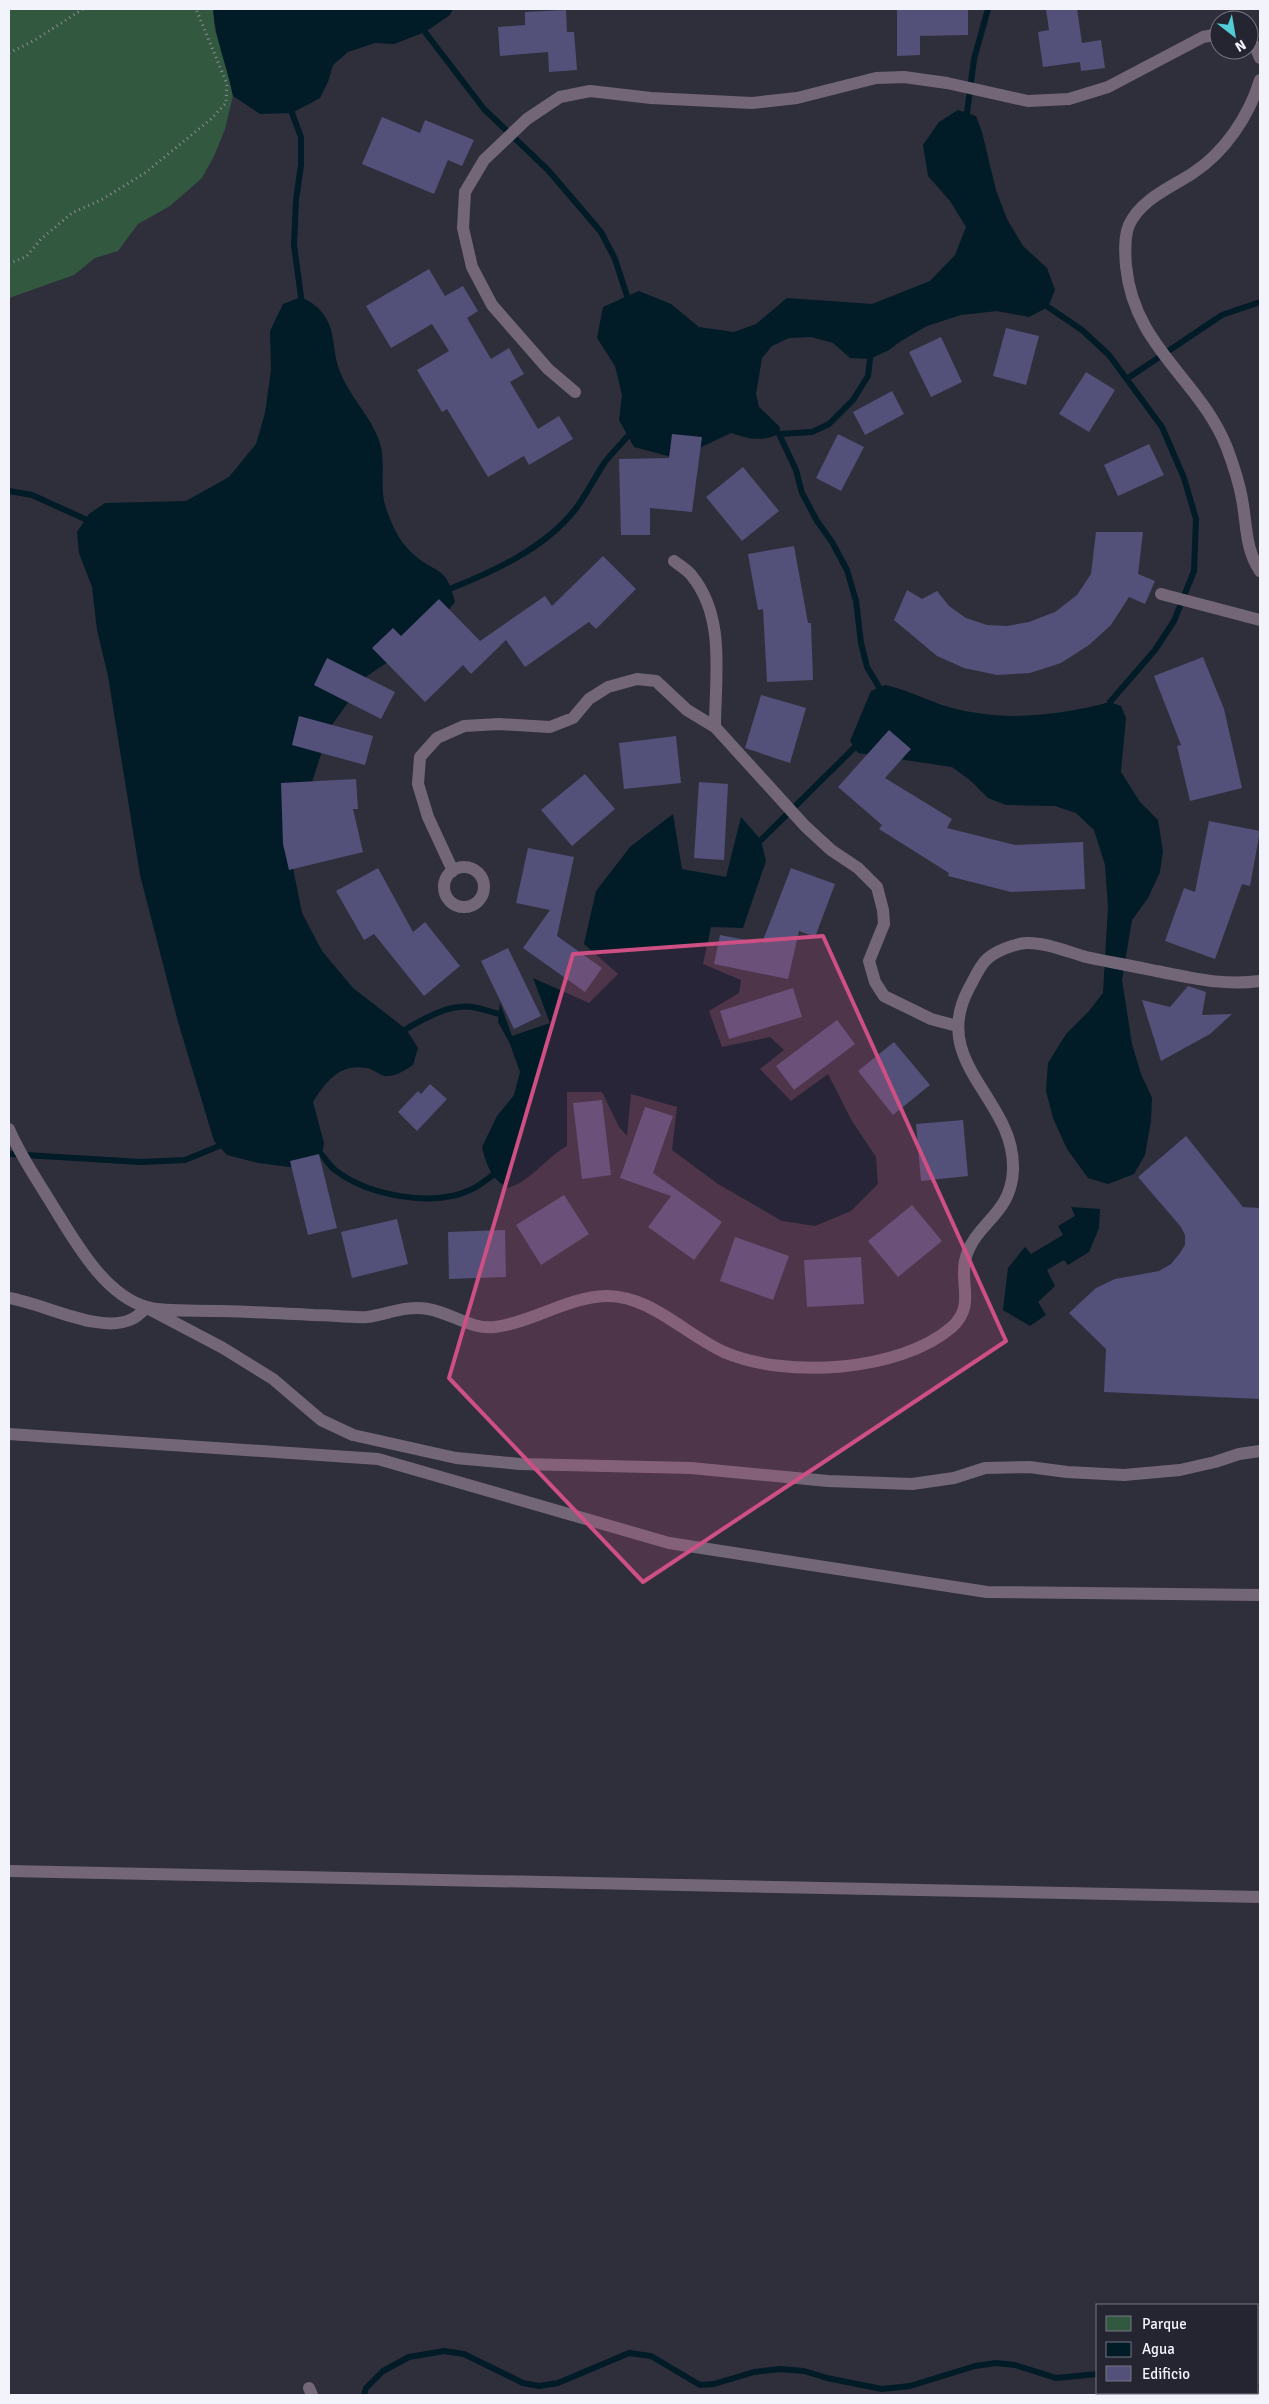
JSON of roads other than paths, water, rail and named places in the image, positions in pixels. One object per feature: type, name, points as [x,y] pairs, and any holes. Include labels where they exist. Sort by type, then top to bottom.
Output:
[{"type":"lane","points":[[575,392],[548,369],[492,305],[472,267],[463,228],[465,192],[484,160],[521,124],[560,97],[590,91],[651,98],[752,103],[797,98],[876,78],[904,77],[1028,101],[1069,99],[1108,87],[1203,37],[1209,36]]},
{"type":"lane","points":[[1260,80],[1248,110],[1215,156],[1193,173],[1146,203],[1129,225],[1124,251],[1128,281],[1136,310],[1154,343],[1215,420],[1237,479],[1252,559],[1260,571]]},
{"type":"lane","points":[[674,561],[692,575],[706,600],[715,631],[717,664],[715,727]]},
{"type":"lane","points":[[1165,595],[1260,620]]},
{"type":"lane","points":[[453,871],[428,817],[418,784],[420,757],[438,738],[464,726],[499,724],[550,727],[573,718],[589,699],[608,687],[637,679],[656,682],[687,710],[715,727],[800,820],[831,850],[858,868],[877,888],[883,910],[884,924],[869,961],[875,982],[884,996],[931,1019],[957,1026]]},
{"type":"lane","points":[[9,1298],[83,1319],[109,1324],[132,1320],[147,1308],[365,1317],[406,1308],[428,1309],[480,1328],[499,1326],[574,1303],[604,1296],[631,1299],[724,1352],[756,1362],[799,1367],[835,1368],[904,1354],[925,1344],[955,1325],[966,1304],[965,1261],[978,1234],[1001,1208],[1012,1186],[1013,1164],[1010,1141],[997,1113],[970,1072],[962,1052],[957,1026],[961,1004],[986,960],[1004,948],[1028,943],[1219,984],[1260,981]]},
{"type":"lane","points":[[9,1129],[15,1144],[29,1168],[89,1263],[110,1285],[147,1308],[223,1348],[273,1379],[321,1420],[353,1435],[456,1458],[520,1464],[690,1468],[828,1481],[912,1484],[954,1478],[985,1468],[1029,1467],[1067,1472],[1124,1474],[1180,1470],[1240,1454],[1260,1451]]},
{"type":"lane","points":[[9,1434],[378,1459],[669,1543],[987,1592],[1260,1595]]},
{"type":"lane","points":[[9,1871],[1260,1897]]},
{"type":"water","points":[[213,9],[453,9],[450,15],[425,32],[394,44],[375,43],[348,52],[333,65],[328,82],[320,98],[292,113],[260,114],[233,96],[216,31]]},
{"type":"water","points":[[958,110],[976,116],[982,132],[996,190],[1007,219],[1023,246],[1047,268],[1055,290],[1048,307],[1029,317],[997,311],[961,315],[927,326],[889,350],[870,359],[850,358],[833,343],[811,337],[789,338],[772,346],[762,358],[756,394],[759,407],[780,427],[779,434],[755,439],[731,433],[697,449],[668,456],[634,447],[619,420],[622,395],[615,366],[597,338],[603,307],[639,291],[671,304],[699,327],[734,332],[756,324],[787,298],[872,304],[930,281],[955,255],[966,227],[950,201],[928,176],[923,145],[939,122]]},
{"type":"water","points":[[301,297],[321,311],[326,318],[331,330],[336,360],[342,376],[376,433],[382,451],[384,500],[396,532],[412,553],[444,575],[452,590],[455,602],[438,623],[418,642],[367,676],[329,729],[306,801],[293,868],[302,913],[322,951],[353,988],[406,1029],[418,1048],[413,1065],[397,1074],[385,1076],[369,1069],[349,1068],[335,1075],[323,1087],[313,1102],[324,1143],[322,1155],[306,1169],[258,1163],[227,1155],[214,1141],[178,1022],[140,875],[108,676],[97,630],[92,587],[79,553],[77,532],[89,514],[105,503],[186,501],[229,477],[256,444],[265,413],[271,370],[270,331],[283,304]]},
{"type":"water","points":[[885,685],[960,710],[1003,716],[1046,714],[1110,702],[1121,706],[1126,718],[1121,772],[1140,802],[1158,820],[1163,851],[1160,872],[1148,898],[1132,920],[1122,980],[1132,1044],[1141,1074],[1152,1098],[1151,1121],[1145,1155],[1134,1174],[1108,1184],[1088,1178],[1067,1149],[1053,1118],[1046,1091],[1048,1063],[1066,1034],[1089,1011],[1103,993],[1108,907],[1105,865],[1094,830],[1076,813],[1055,806],[1006,805],[988,798],[971,781],[952,767],[858,753],[850,741],[871,691]]},
{"type":"water","points":[[673,814],[682,869],[726,877],[741,817],[761,840],[766,861],[743,928],[711,927],[703,964],[741,980],[739,993],[709,1011],[722,1047],[770,1037],[784,1050],[760,1069],[791,1101],[828,1074],[852,1121],[876,1157],[878,1184],[851,1211],[815,1226],[782,1221],[718,1184],[672,1150],[677,1107],[631,1094],[627,1136],[619,1127],[602,1092],[567,1092],[567,1146],[552,1156],[525,1180],[508,1188],[493,1176],[485,1159],[482,1147],[497,1116],[514,1095],[520,1072],[510,1044],[498,1022],[500,1003],[512,1036],[550,1023],[533,978],[589,1003],[618,974],[584,944],[596,891],[630,847]]},
{"type":"water","points":[[1071,1207],[1100,1209],[1099,1228],[1089,1252],[1068,1265],[1064,1260],[1047,1270],[1055,1286],[1038,1302],[1046,1315],[1030,1326],[1003,1310],[1008,1268],[1025,1247],[1031,1254],[1063,1235],[1058,1226],[1075,1216]]},
{"type":"waterway","points":[[967,113],[974,59],[988,9]]},
{"type":"waterway","points":[[425,32],[484,109],[548,170],[601,232],[615,259],[627,296]]},
{"type":"waterway","points":[[292,113],[301,137],[301,165],[296,200],[294,245],[301,297]]},
{"type":"waterway","points":[[1128,378],[1222,315],[1260,302]]},
{"type":"waterway","points":[[1048,307],[1082,330],[1109,355],[1162,427],[1184,478],[1196,519],[1194,571],[1174,621],[1155,650],[1110,702]]},
{"type":"waterway","points":[[870,359],[868,376],[853,400],[829,424],[812,432],[779,434],[796,470],[802,493],[847,570],[856,601],[861,643],[867,667],[879,687]]},
{"type":"waterway","points":[[452,588],[518,557],[534,547],[562,524],[574,511],[605,462],[628,436]]},
{"type":"waterway","points":[[9,491],[32,495],[85,519]]},
{"type":"waterway","points":[[761,840],[854,748]]},
{"type":"waterway","points":[[406,1029],[437,1013],[455,1008],[472,1007],[499,1014]]},
{"type":"waterway","points":[[9,1154],[141,1162],[185,1160],[219,1146]]},
{"type":"waterway","points":[[322,1155],[333,1168],[348,1179],[382,1192],[400,1196],[437,1198],[455,1195],[473,1189],[493,1175]]},
{"type":"waterway","points":[[364,2395],[366,2388],[383,2371],[409,2357],[444,2351],[464,2354],[523,2383],[539,2386],[558,2383],[629,2353],[651,2356],[700,2385],[714,2384],[754,2372],[780,2369],[804,2371],[827,2378],[882,2389],[910,2386],[975,2366],[996,2363],[1015,2365],[1056,2378],[1096,2374]]}]
